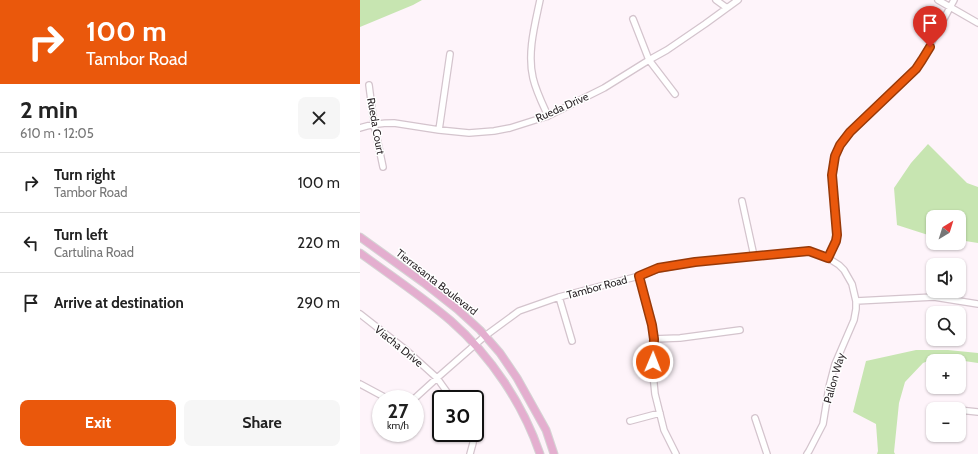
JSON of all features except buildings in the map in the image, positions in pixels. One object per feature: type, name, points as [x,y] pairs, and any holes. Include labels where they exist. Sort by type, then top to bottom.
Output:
[{"type":"main road","name":"Tierrasanta Boulevard","points":[[360,237],[457,308],[480,330],[500,353],[517,378],[546,430],[554,454]]},
{"type":"main road","name":"Tierrasanta Boulevard","points":[[360,253],[451,321],[475,345],[507,385],[534,436],[540,454]]},
{"type":"street","points":[[540,0],[531,51],[532,75],[535,87],[548,116]]},
{"type":"street","points":[[716,0],[727,8]]},
{"type":"street","name":"Rueda Drive","points":[[360,128],[374,124],[394,123],[469,133],[510,128],[548,116],[604,88],[667,50],[738,0]]},
{"type":"street","points":[[938,0],[978,23]]},
{"type":"street","points":[[828,258],[836,241],[837,235],[832,175],[835,156],[840,145],[850,132],[916,69],[954,0]]},
{"type":"street","points":[[633,19],[649,60],[675,94]]},
{"type":"street","points":[[440,130],[450,54]]},
{"type":"street","name":"Rueda Court","points":[[369,85],[374,124],[383,167]]},
{"type":"street","points":[[742,201],[754,256]]},
{"type":"street","name":"Tambor Road","points":[[423,390],[485,336],[519,311],[559,297],[639,276],[658,268],[688,263],[809,251],[828,258],[844,270],[852,284],[856,301]]},
{"type":"street","points":[[639,276],[652,325],[654,339],[653,374],[655,394],[664,430],[676,454]]},
{"type":"street","points":[[559,297],[572,341]]},
{"type":"street","points":[[856,301],[934,297],[978,304]]},
{"type":"street","name":"Pallon Way","points":[[807,454],[822,424],[829,387],[836,364],[854,320],[856,301]]},
{"type":"street","name":"Viacha Drive","points":[[360,314],[406,350],[436,378],[445,390]]},
{"type":"street","points":[[654,339],[680,338],[740,330]]},
{"type":"street","points":[[360,384],[372,390]]},
{"type":"street","points":[[966,411],[978,412]]},
{"type":"street","points":[[630,421],[660,414]]},
{"type":"street","points":[[755,418],[767,454]]},
{"type":"street","points":[[470,454],[473,442]]},
{"type":"green space","points":[[360,0],[422,0],[360,27]]},
{"type":"green space","points":[[928,144],[967,183],[978,187],[978,243],[966,241],[966,210],[926,210],[926,234],[897,225],[894,188],[911,163]]},
{"type":"green space","points":[[916,350],[948,350],[978,353],[978,363],[966,361],[966,354],[926,354],[926,362],[905,382],[899,403],[895,454],[877,454],[876,424],[853,412],[866,361]]},
{"type":"route","points":[[653,362],[654,339],[652,325],[639,276],[658,268],[695,262],[809,251],[828,258],[836,241],[837,235],[832,175],[835,156],[840,145],[850,132],[916,69],[930,47]]}]
